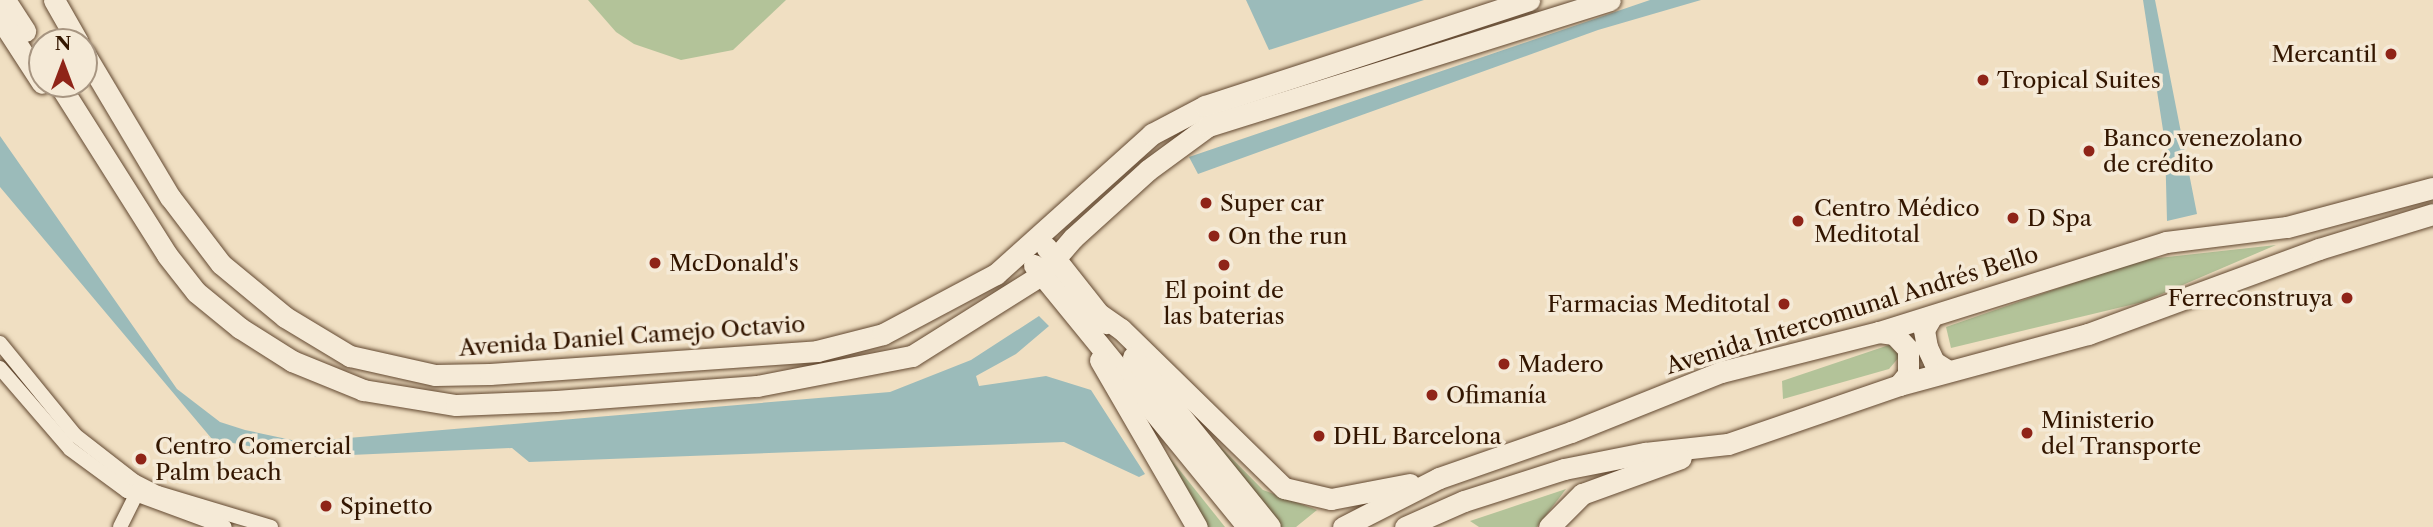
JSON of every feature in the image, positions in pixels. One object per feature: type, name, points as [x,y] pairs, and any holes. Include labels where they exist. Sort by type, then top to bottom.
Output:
[{"type":"main road","points":[[5,0],[28,35]]},
{"type":"main road","points":[[54,0],[70,28]]},
{"type":"main road","name":"Avenida Daniel Camejo Octavio","points":[[98,76],[170,197],[221,264],[285,317],[350,356],[435,375],[711,361],[817,351],[884,334],[934,311],[996,274],[1152,134],[1205,106],[1529,0]]},
{"type":"main road","points":[[68,98],[112,171],[197,292],[240,328],[292,361],[363,390],[456,405],[757,386],[851,370],[912,356],[1048,266],[1148,170],[1208,126],[1610,0]]},
{"type":"main road","points":[[0,18],[28,61]]},
{"type":"main road","points":[[52,98],[78,135],[112,171]]},
{"type":"main road","name":"Avenida Intercomunal Andrés Bello","points":[[1343,527],[1439,478],[1571,432],[1696,381],[1879,332],[2166,242],[2287,227],[2433,188]]},
{"type":"main road","points":[[1549,527],[1582,494],[1899,385],[2088,334],[2312,252],[2433,214]]},
{"type":"main road","points":[[1038,237],[1048,266],[1256,524]]},
{"type":"main road","points":[[1021,250],[1048,266]]},
{"type":"main road","points":[[1932,316],[1924,330],[1927,347],[1934,362],[1947,370]]},
{"type":"main road","points":[[1088,317],[1121,329],[1284,488],[1331,499],[1439,478]]},
{"type":"main road","points":[[1088,317],[1197,527]]},
{"type":"main road","points":[[1879,332],[1894,334],[1908,349],[1908,374],[1899,385]]},
{"type":"main road","points":[[1405,527],[1464,501],[1564,469],[1645,453],[1728,444]]},
{"type":"street","points":[[0,343],[75,435],[139,491],[271,527]]},
{"type":"street","points":[[0,369],[70,449],[139,491],[225,527]]},
{"type":"street","points":[[120,527],[139,491]]},
{"type":"green space","points":[[588,0],[786,0],[733,50],[681,60],[634,44],[616,32]]},
{"type":"green space","points":[[2276,245],[2143,302],[1951,348],[1946,327],[2140,260]]},
{"type":"green space","points":[[1889,345],[1900,356],[1889,369],[1783,399],[1782,381]]},
{"type":"green space","points":[[1195,421],[1263,490],[1317,510],[1296,527],[1279,527]]},
{"type":"green space","points":[[1150,433],[1225,527],[1197,527]]},
{"type":"green space","points":[[1566,489],[1537,527],[1479,527],[1470,521]]},
{"type":"water","points":[[1246,0],[1424,0],[1269,50]]},
{"type":"water","points":[[1650,0],[1701,0],[1598,30],[1198,174],[1189,157]]},
{"type":"water","points":[[2143,0],[2155,0],[2197,214],[2167,221],[2165,143]]},
{"type":"water","points":[[0,136],[177,389],[220,422],[245,430],[301,442],[890,392],[971,360],[1039,316],[1049,326],[1016,354],[976,376],[979,386],[1046,376],[1091,390],[1145,474],[1139,477],[1064,442],[529,462],[512,448],[305,457],[212,439],[0,187]]},
{"type":"place","name":"Mercantil","points":[[2391,54]]},
{"type":"place","name":"Tropical Suites","points":[[1983,80]]},
{"type":"place","name":"Banco venezolano de crédito","points":[[2089,151]]},
{"type":"place","name":"Super car","points":[[1206,203]]},
{"type":"place","name":"D Spa","points":[[2013,218]]},
{"type":"place","name":"Centro Médico Meditotal","points":[[1798,221]]},
{"type":"place","name":"On the run","points":[[1214,236]]},
{"type":"place","name":"McDonald's","points":[[655,263]]},
{"type":"place","name":"El point de las baterias","points":[[1224,265]]},
{"type":"place","name":"Ferreconstruya","points":[[2347,298]]},
{"type":"place","name":"Farmacias Meditotal","points":[[1784,304]]},
{"type":"place","name":"Madero","points":[[1504,364]]},
{"type":"place","name":"Ofimanía","points":[[1432,395]]},
{"type":"place","name":"Ministerio del Transporte","points":[[2027,433]]},
{"type":"place","name":"DHL Barcelona","points":[[1319,436]]},
{"type":"place","name":"Centro Comercial Palm beach","points":[[141,459]]},
{"type":"place","name":"Spinetto","points":[[326,506]]}]
